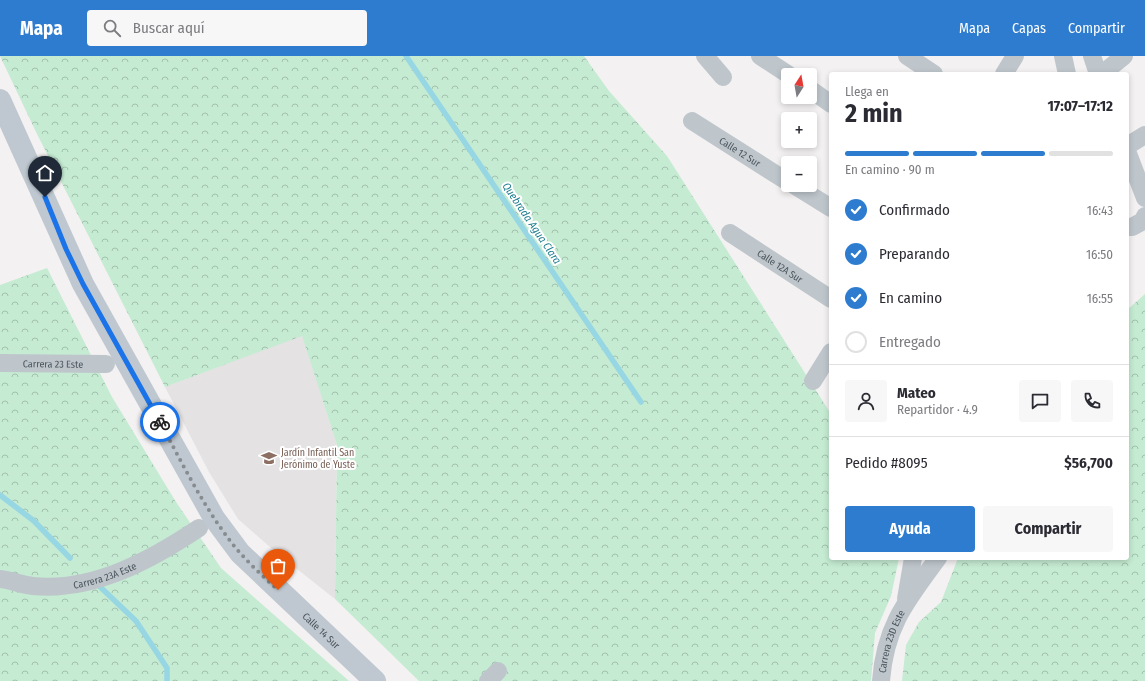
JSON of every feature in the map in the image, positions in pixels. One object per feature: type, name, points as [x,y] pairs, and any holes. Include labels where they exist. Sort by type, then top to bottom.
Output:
[{"type":"street","points":[[705,56],[723,77]]},
{"type":"street","points":[[760,56],[781,70]]},
{"type":"street","points":[[907,56],[931,72]]},
{"type":"street","points":[[1005,72],[1015,56]]},
{"type":"street","points":[[1063,56],[1067,72]]},
{"type":"street","points":[[1092,56],[1097,72]]},
{"type":"street","points":[[1104,72],[1124,56]]},
{"type":"street","points":[[817,95],[829,103]]},
{"type":"street","name":"Calle 14 Sur","points":[[0,100],[83,284],[214,518],[227,537],[246,559],[375,681]]},
{"type":"street","name":"Calle 12 Sur","points":[[692,121],[781,178]]},
{"type":"street","points":[[1129,145],[1145,136]]},
{"type":"street","points":[[1129,156],[1145,198]]},
{"type":"street","points":[[805,192],[829,207]]},
{"type":"street","points":[[1129,227],[1143,221],[1145,216]]},
{"type":"street","name":"Calle 12A Sur","points":[[730,233],[829,298]]},
{"type":"street","points":[[813,381],[829,355]]},
{"type":"street","name":"Carrera 23 Este","points":[[0,363],[106,364]]},
{"type":"street","name":"Carrera 23A Este","points":[[0,579],[32,586],[76,584],[120,571],[142,562],[199,528]]},
{"type":"street","name":"Carrera 23D Este","points":[[905,602],[913,560]]},
{"type":"street","name":"Carrera 23D Este","points":[[881,681],[882,660],[889,634],[905,602],[936,560]]},
{"type":"shaded area","name":"Jardín Infantil San Jerónimo de Yuste","points":[[302,335],[337,445],[335,599],[278,554],[238,519],[209,472],[165,387]]},
{"type":"green space","points":[[0,56],[584,56],[609,91],[667,156],[829,411],[829,560],[899,560],[891,596],[875,633],[871,681],[419,681],[335,599],[337,445],[302,336],[165,387],[37,134]]},
{"type":"green space","points":[[47,268],[112,397],[176,502],[221,568],[349,681],[0,681],[0,285]]},
{"type":"green space","points":[[1145,294],[1145,681],[902,681],[906,645],[919,622],[941,602],[957,560],[1129,560],[1129,308]]},
{"type":"waterway","name":"Quebrada Agua Clara","points":[[406,56],[641,402]]},
{"type":"waterway","points":[[0,495],[34,521],[70,558]]},
{"type":"waterway","points":[[95,582],[136,621],[167,668],[167,681]]},
{"type":"way so far","points":[[160,422],[192,481],[227,537],[240,553],[278,590]]},
{"type":"place","name":"Jardín Infantil San Jerónimo de Yuste","points":[[269,458]]},
{"type":"route","points":[[45,197],[66,249],[83,284],[160,422]]}]
